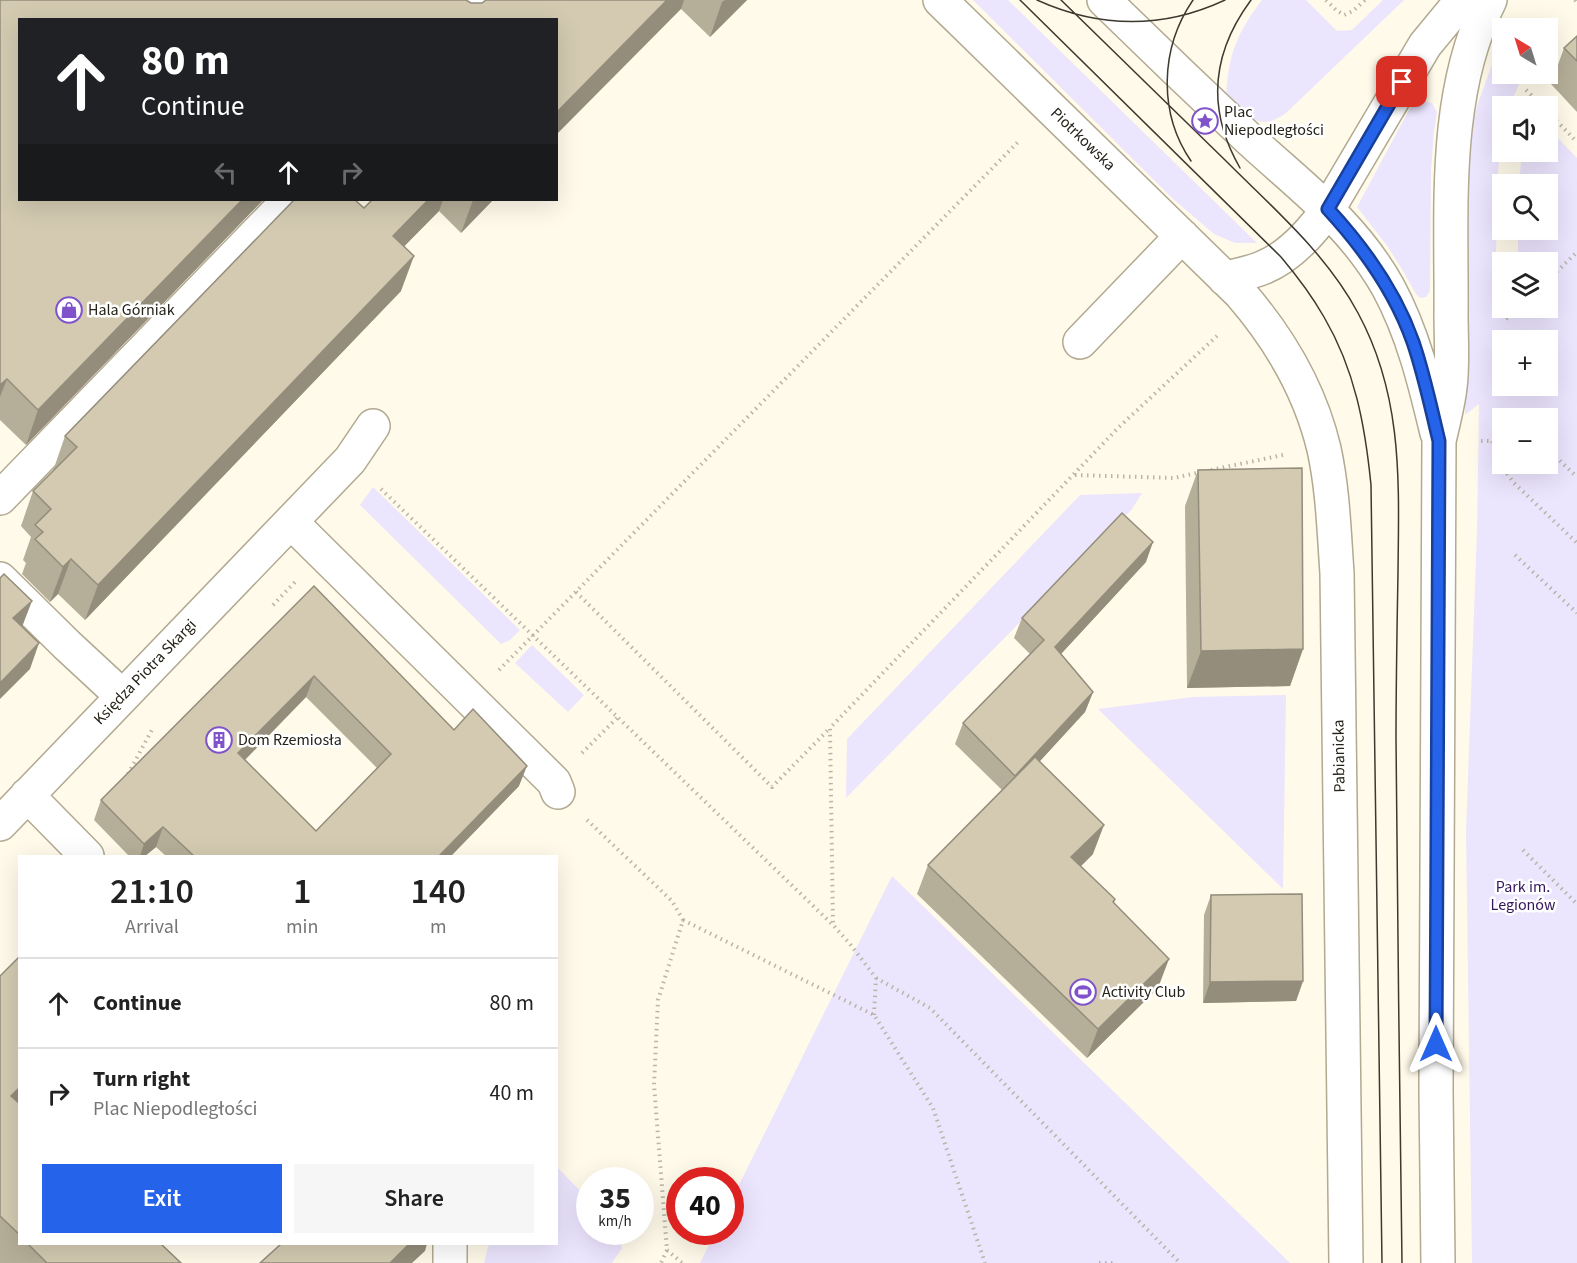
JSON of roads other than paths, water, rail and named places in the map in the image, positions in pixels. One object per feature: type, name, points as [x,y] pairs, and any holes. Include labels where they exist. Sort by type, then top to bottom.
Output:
[{"type":"street","points":[[465,18],[482,0]]},
{"type":"street","name":"Piotrkowska","points":[[940,0],[1226,279]]},
{"type":"street","points":[[1104,0],[1219,111],[1328,209],[1372,262],[1401,312],[1413,341],[1439,441]]},
{"type":"street","points":[[1226,279],[1263,268],[1304,239],[1328,209],[1425,45],[1462,0]]},
{"type":"street","points":[[1438,1263],[1436,1067],[1439,441],[1451,386],[1452,189],[1458,105],[1472,40],[1490,0]]},
{"type":"street","points":[[0,498],[288,201]]},
{"type":"street","points":[[1080,342],[1182,236]]},
{"type":"street","name":"Pabianicka","points":[[1226,279],[1260,316],[1293,368],[1319,432],[1333,513],[1336,573],[1346,1263]]},
{"type":"street","name":"Księdza Piotra Skargi","points":[[0,824],[350,460],[373,426]]},
{"type":"street","points":[[291,522],[554,782],[558,792]]},
{"type":"street","points":[[0,579],[122,696]]},
{"type":"street","points":[[27,795],[86,855]]},
{"type":"street","points":[[450,1245],[450,1263]]},
{"type":"tram line","points":[[1020,0],[1281,257],[1304,286],[1335,337],[1357,398],[1371,485],[1382,1263]]},
{"type":"tram line","points":[[1037,0],[1084,16],[1131,21],[1178,16],[1225,0]]},
{"type":"tram line","points":[[1061,0],[1315,251],[1345,291],[1358,313],[1373,344],[1383,376],[1391,407],[1398,472],[1396,739],[1402,1263]]},
{"type":"tram line","points":[[1191,161],[1180,142],[1173,122],[1168,102],[1167,80],[1174,39],[1193,0]]},
{"type":"tram line","points":[[1240,168],[1229,146],[1222,124],[1218,103],[1218,82],[1221,61],[1228,41],[1251,0]]},
{"type":"place","name":"Plac Niepodległości","points":[[1205,121]]},
{"type":"place","name":"Hala Górniak","points":[[69,310]]},
{"type":"place","name":"Dom Rzemiosła","points":[[219,740]]},
{"type":"place","name":"Activity Club","points":[[1083,992]]},
{"type":"park label","name":"Park im. Legionów","points":[[1523,896]]}]
